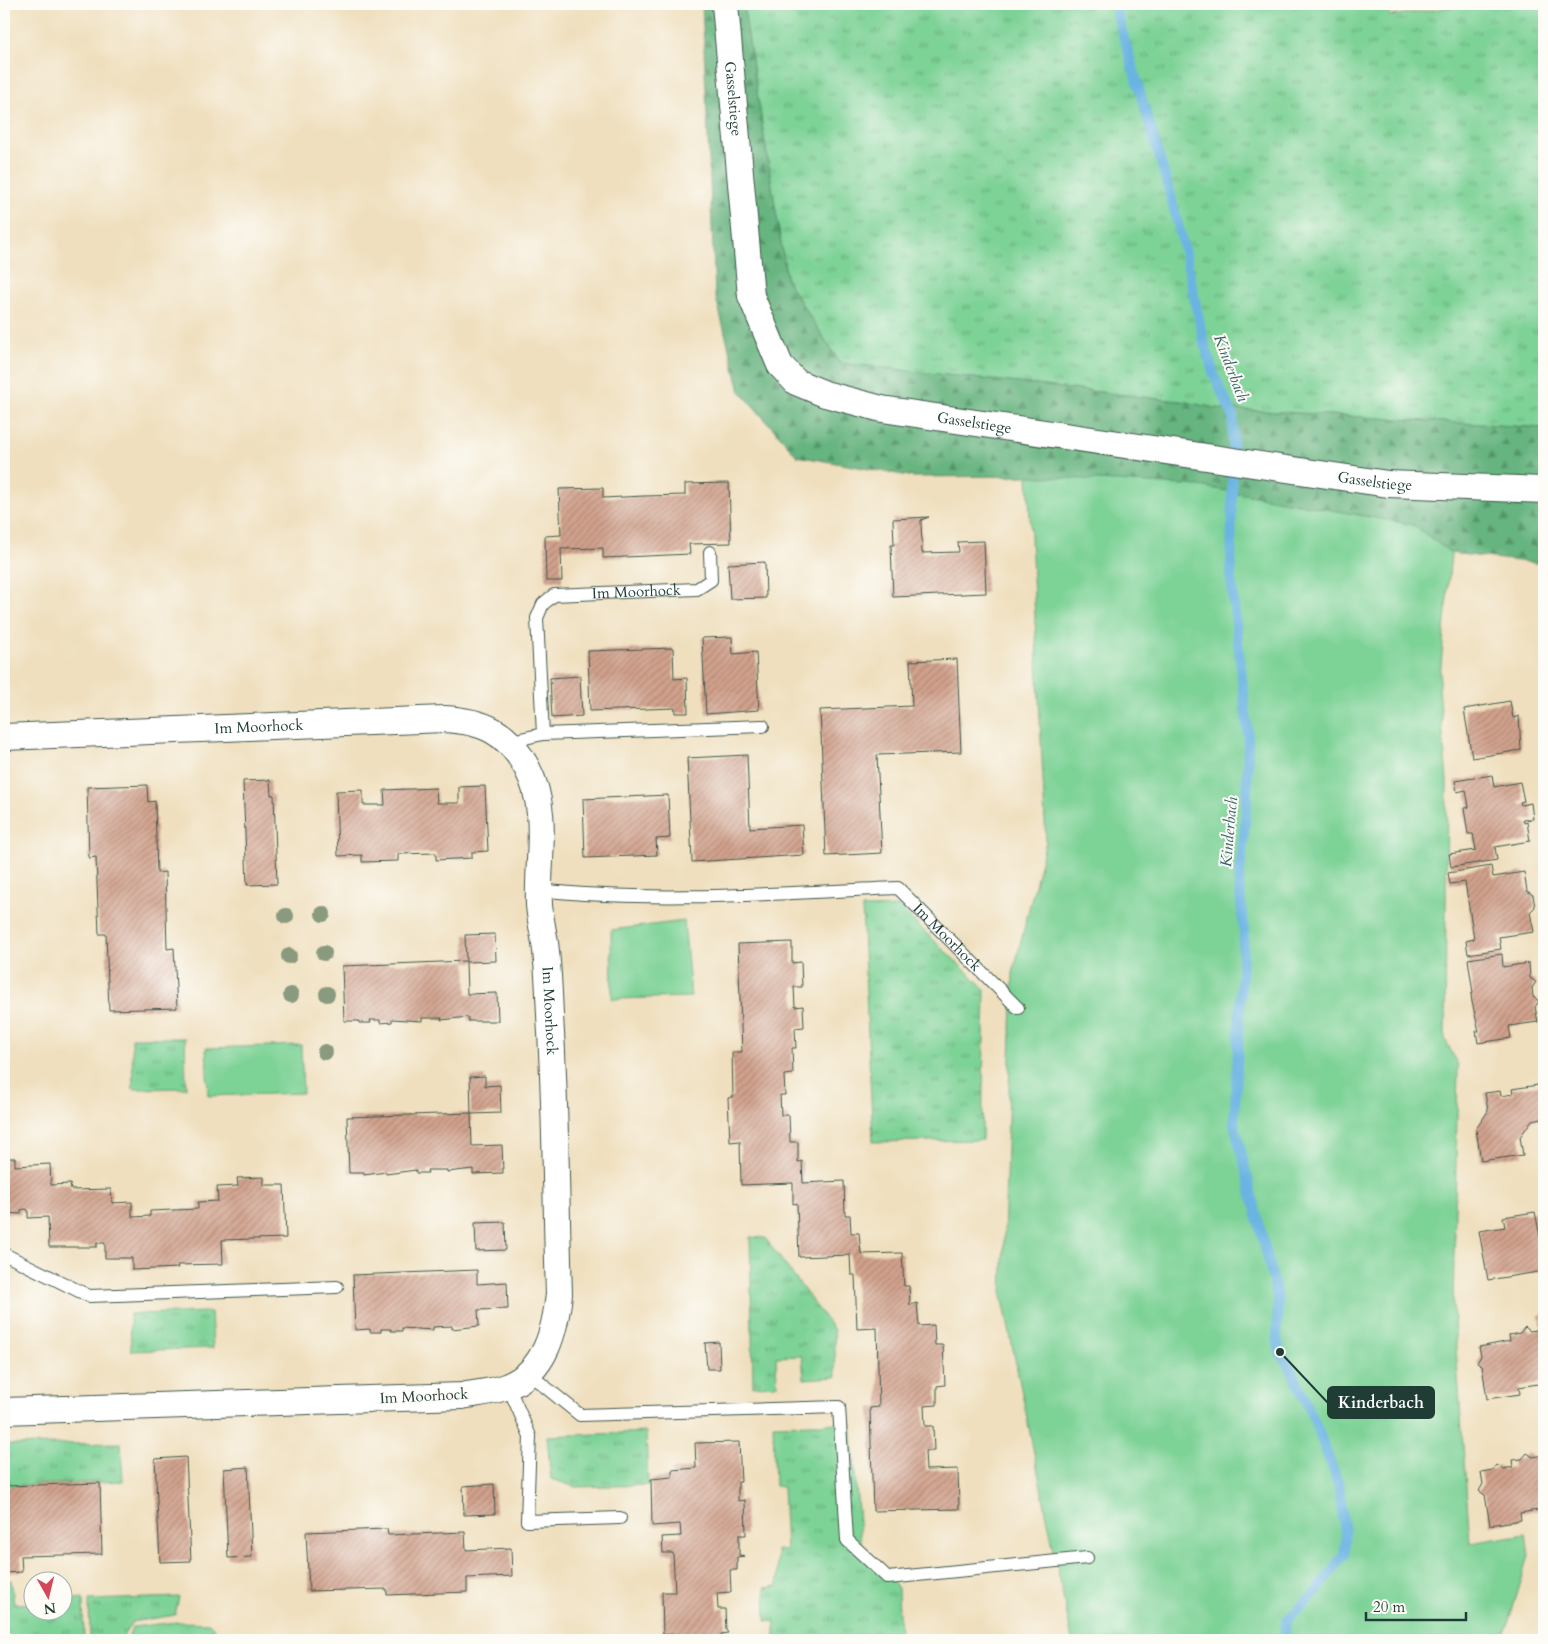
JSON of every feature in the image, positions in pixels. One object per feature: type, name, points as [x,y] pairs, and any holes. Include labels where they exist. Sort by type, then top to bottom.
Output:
[{"type":"street","name":"Gasselstiege","points":[[725,4],[751,296],[780,365],[796,382],[825,394],[882,409],[1197,454],[1388,484],[1544,490]]},
{"type":"street","name":"Im Moorhock","points":[[4,736],[444,719],[471,721],[490,727],[507,742],[527,767],[538,794],[542,822],[538,890],[545,944],[552,1052],[559,1294],[556,1318],[550,1341],[541,1358],[518,1380],[462,1396],[4,1411]]},
{"type":"lane","name":"Im Moorhock","points":[[543,734],[538,618],[543,604],[554,595],[697,589],[711,580],[710,552]]},
{"type":"lane","points":[[507,742],[543,734],[763,726]]},
{"type":"lane","name":"Im Moorhock","points":[[538,890],[580,895],[710,895],[898,888],[1018,1008]]},
{"type":"lane","points":[[4,1254],[89,1296],[338,1287]]},
{"type":"lane","points":[[518,1380],[530,1436],[528,1521],[620,1518]]},
{"type":"lane","points":[[518,1380],[580,1415],[839,1408],[847,1540],[888,1578],[1088,1558]]},
{"type":"green space","points":[[702,4],[743,4],[787,281],[840,363],[1187,402],[1213,408],[1544,428],[1544,564],[1451,553],[1413,525],[1199,486],[1028,476],[914,477],[797,456],[740,391],[715,294]]},
{"type":"green space","points":[[743,4],[1386,4],[1390,16],[1473,4],[1544,4],[1544,428],[1213,408],[1187,402],[840,363],[787,281]]},
{"type":"green space","points":[[1028,476],[1199,486],[1413,525],[1451,553],[1439,688],[1447,780],[1445,1039],[1458,1065],[1453,1306],[1470,1543],[1526,1534],[1529,1556],[1503,1640],[1072,1640],[1002,1295],[1013,973],[1046,841]]},
{"type":"green space","points":[[899,907],[985,989],[982,1140],[873,1142],[862,908]]},
{"type":"green space","points":[[684,921],[691,997],[612,999],[611,930]]},
{"type":"green space","points":[[132,1038],[185,1038],[186,1088],[133,1089]]},
{"type":"green space","points":[[301,1045],[303,1093],[208,1096],[206,1048]]},
{"type":"green space","points":[[750,1237],[765,1238],[834,1330],[836,1377],[804,1379],[802,1356],[776,1357],[777,1385],[753,1386]]},
{"type":"green space","points":[[211,1312],[213,1348],[131,1351],[130,1314]]},
{"type":"green space","points":[[851,1423],[861,1548],[898,1588],[900,1640],[775,1640],[775,1622],[766,1621],[765,1588],[778,1586],[777,1550],[786,1550],[783,1487],[775,1486],[773,1425]]},
{"type":"green space","points":[[646,1432],[648,1485],[576,1487],[551,1479],[547,1436]]},
{"type":"green space","points":[[121,1443],[123,1481],[4,1486],[4,1445]]},
{"type":"green space","points":[[4,1580],[11,1580],[14,1604],[22,1604],[22,1622],[72,1622],[72,1599],[83,1598],[84,1640],[4,1640]]},
{"type":"green space","points":[[179,1597],[175,1615],[132,1622],[121,1640],[90,1640],[89,1600]]},
{"type":"green space","points":[[177,1622],[209,1623],[221,1636],[221,1640],[127,1640],[132,1627]]},
{"type":"building","points":[[729,483],[731,543],[689,544],[690,554],[603,558],[603,548],[561,549],[562,581],[546,581],[545,536],[561,535],[559,489],[603,488],[603,498],[685,495],[685,484]]},
{"type":"building","points":[[929,517],[921,520],[922,553],[959,552],[958,542],[984,541],[986,593],[893,597],[891,545],[894,545],[893,519]]},
{"type":"building","points":[[765,562],[766,598],[730,599],[728,564]]},
{"type":"building","points":[[732,637],[733,654],[756,652],[759,710],[706,714],[702,638]]},
{"type":"building","points":[[673,648],[674,679],[687,678],[688,713],[675,713],[675,708],[590,711],[588,651]]},
{"type":"building","points":[[957,659],[961,752],[877,755],[882,853],[826,856],[820,710],[912,706],[910,661]]},
{"type":"building","points":[[580,676],[582,716],[552,718],[550,678]]},
{"type":"building","points":[[1510,701],[1513,718],[1519,716],[1521,750],[1472,758],[1464,709]]},
{"type":"building","points":[[747,755],[750,828],[802,825],[804,855],[692,862],[687,758]]},
{"type":"building","points":[[1492,775],[1494,787],[1520,782],[1524,801],[1520,802],[1521,805],[1531,803],[1533,819],[1523,820],[1524,823],[1527,822],[1530,841],[1495,847],[1497,860],[1451,867],[1449,854],[1476,850],[1473,834],[1468,834],[1464,808],[1469,807],[1466,790],[1457,792],[1455,781]]},
{"type":"building","points":[[270,780],[271,795],[274,795],[277,884],[247,885],[243,781]]},
{"type":"building","points":[[147,785],[148,802],[155,801],[157,873],[165,872],[167,949],[174,948],[177,1008],[109,1010],[106,934],[99,934],[96,857],[89,858],[87,787]]},
{"type":"building","points":[[485,786],[488,851],[472,852],[472,858],[436,860],[436,853],[398,854],[398,861],[362,862],[362,855],[338,856],[336,791],[363,790],[363,805],[385,805],[384,790],[436,788],[437,803],[459,803],[459,787]]},
{"type":"building","points":[[668,795],[670,838],[656,839],[657,855],[585,858],[583,799]]},
{"type":"building","points":[[1491,866],[1493,877],[1524,872],[1527,891],[1533,895],[1535,907],[1530,912],[1534,932],[1499,937],[1501,949],[1468,954],[1466,941],[1474,939],[1465,882],[1450,884],[1448,873]]},
{"type":"building","points":[[495,934],[496,961],[466,962],[467,994],[497,993],[498,1021],[468,1021],[468,1017],[441,1020],[442,1018],[422,1018],[422,1021],[392,1019],[392,1022],[380,1023],[380,1020],[370,1020],[371,1023],[344,1021],[342,966],[466,961],[465,935]]},
{"type":"building","points":[[792,942],[792,963],[801,962],[802,987],[794,987],[795,1007],[803,1006],[804,1027],[795,1028],[796,1048],[792,1048],[793,1074],[784,1075],[785,1095],[780,1095],[781,1115],[789,1115],[790,1142],[798,1142],[798,1162],[802,1161],[803,1183],[844,1181],[845,1215],[850,1215],[851,1233],[859,1233],[861,1254],[902,1253],[904,1286],[909,1286],[910,1305],[917,1303],[919,1326],[934,1325],[935,1345],[943,1345],[945,1385],[937,1386],[937,1405],[924,1406],[925,1426],[933,1426],[934,1451],[925,1451],[926,1470],[958,1469],[959,1509],[873,1511],[870,1408],[879,1407],[877,1328],[857,1329],[855,1275],[851,1275],[850,1255],[799,1257],[797,1203],[793,1204],[793,1183],[741,1185],[740,1141],[730,1142],[728,1098],[733,1097],[732,1052],[742,1052],[738,944]]},
{"type":"building","points":[[1502,954],[1503,967],[1529,963],[1530,978],[1536,982],[1532,988],[1533,997],[1539,1001],[1535,1007],[1538,1022],[1509,1026],[1511,1038],[1478,1043],[1476,1031],[1479,1031],[1472,1002],[1471,994],[1473,993],[1468,959]]},
{"type":"building","points":[[485,1076],[485,1086],[500,1085],[501,1113],[471,1114],[472,1146],[502,1145],[503,1173],[473,1174],[473,1169],[447,1172],[447,1170],[427,1170],[428,1173],[416,1173],[416,1170],[364,1175],[364,1173],[349,1173],[347,1117],[471,1113],[470,1077]]},
{"type":"building","points":[[1538,1085],[1543,1118],[1532,1120],[1520,1137],[1523,1155],[1481,1161],[1476,1129],[1488,1111],[1485,1093],[1500,1091],[1501,1096],[1513,1094],[1512,1089]]},
{"type":"building","points":[[4,1158],[15,1158],[15,1166],[50,1164],[51,1185],[70,1184],[71,1190],[111,1189],[112,1203],[132,1202],[132,1217],[150,1216],[150,1211],[198,1209],[198,1202],[218,1201],[217,1187],[238,1186],[237,1178],[264,1177],[264,1185],[284,1185],[286,1238],[222,1240],[223,1264],[177,1265],[178,1268],[132,1270],[132,1258],[105,1258],[105,1243],[97,1243],[97,1247],[49,1247],[48,1217],[28,1218],[28,1210],[25,1209],[21,1210],[21,1214],[4,1213]]},
{"type":"building","points":[[1535,1212],[1544,1256],[1544,1271],[1488,1280],[1479,1231],[1505,1227],[1503,1217]]},
{"type":"building","points":[[505,1222],[506,1250],[476,1251],[475,1223]]},
{"type":"building","points":[[477,1270],[477,1284],[507,1282],[508,1309],[478,1310],[479,1326],[452,1329],[452,1326],[433,1327],[433,1330],[402,1328],[402,1331],[381,1329],[381,1332],[370,1332],[370,1329],[355,1330],[353,1275]]},
{"type":"building","points":[[1544,1314],[1544,1383],[1519,1387],[1520,1394],[1487,1399],[1482,1366],[1477,1363],[1481,1356],[1479,1347],[1510,1341],[1509,1335],[1520,1333],[1525,1327],[1530,1331],[1542,1329],[1540,1315]]},
{"type":"building","points":[[719,1342],[720,1369],[707,1369],[705,1343]]},
{"type":"building","points":[[739,1442],[741,1482],[738,1482],[738,1501],[745,1500],[746,1535],[739,1535],[739,1555],[745,1556],[737,1557],[737,1570],[730,1570],[731,1592],[717,1593],[718,1609],[725,1609],[726,1630],[728,1633],[721,1634],[721,1640],[679,1640],[679,1634],[663,1635],[662,1592],[675,1592],[673,1553],[663,1553],[662,1537],[681,1536],[680,1524],[652,1526],[651,1479],[672,1477],[672,1470],[696,1468],[695,1443]]},
{"type":"building","points":[[1527,1453],[1533,1457],[1544,1455],[1544,1509],[1520,1513],[1521,1520],[1490,1525],[1485,1495],[1479,1491],[1483,1484],[1481,1472],[1493,1470],[1497,1465],[1503,1469],[1513,1467],[1512,1460],[1522,1459]]},
{"type":"building","points":[[186,1457],[191,1561],[160,1562],[155,1459]]},
{"type":"building","points":[[248,1467],[252,1557],[228,1558],[224,1469]]},
{"type":"building","points":[[100,1483],[102,1554],[21,1556],[22,1572],[4,1573],[4,1486]]},
{"type":"building","points":[[494,1484],[495,1514],[464,1515],[463,1486]]},
{"type":"building","points":[[387,1529],[388,1535],[465,1532],[466,1550],[511,1548],[512,1576],[467,1578],[467,1592],[387,1595],[387,1589],[309,1591],[306,1532]]},
{"type":"waterway","name":"Kinderbach","points":[[1114,4],[1171,197],[1185,252],[1203,339],[1214,375],[1233,416],[1231,578],[1248,734],[1247,803],[1239,884],[1244,930],[1234,1123],[1278,1300],[1277,1338],[1280,1352],[1293,1373],[1314,1420],[1338,1482],[1346,1540],[1344,1554],[1317,1591],[1287,1620],[1283,1640]]},
{"type":"place","name":"Kinderbach","points":[[1280,1352]]}]
